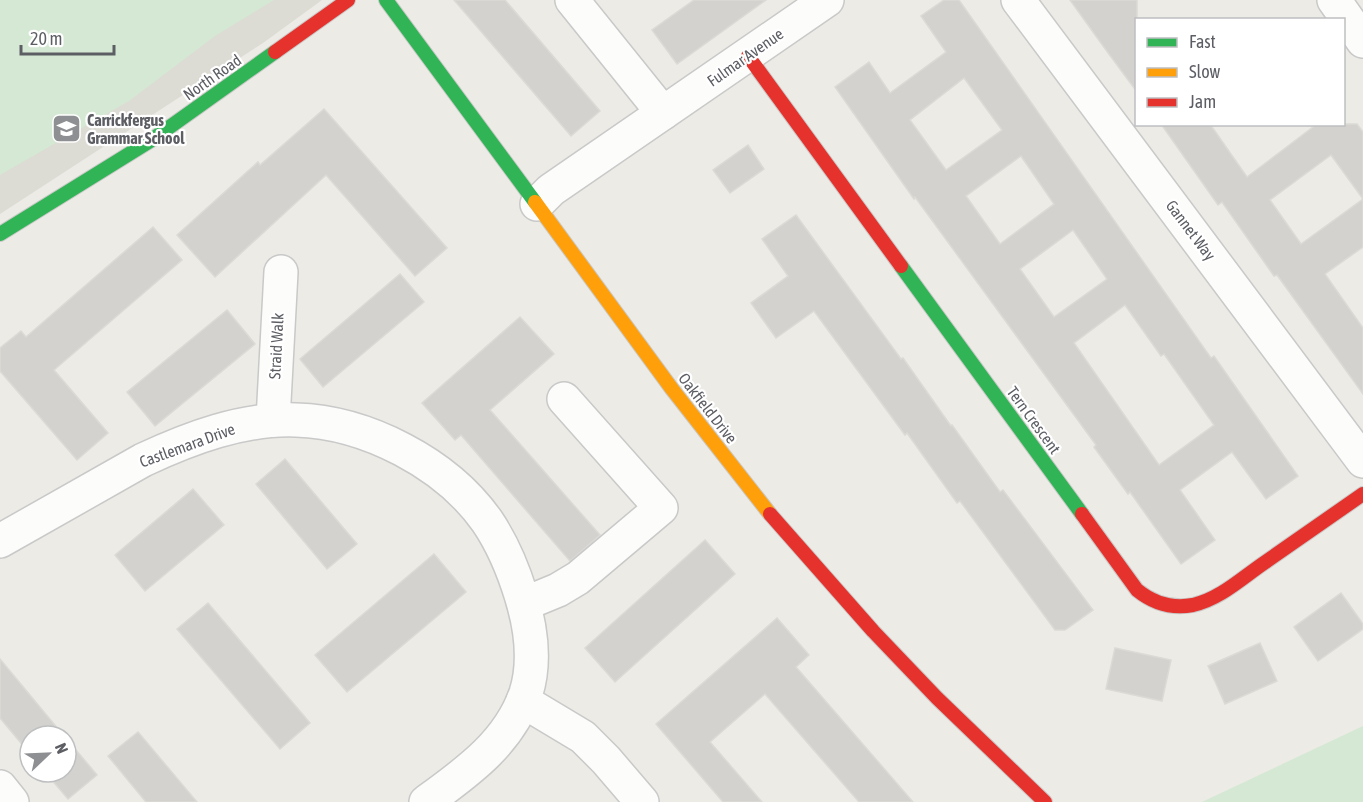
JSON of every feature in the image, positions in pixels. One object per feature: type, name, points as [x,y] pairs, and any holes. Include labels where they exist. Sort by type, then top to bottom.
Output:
[{"type":"street","name":"North Road","points":[[0,234],[150,141],[348,0]]},
{"type":"street","name":"Oakfield Drive","points":[[386,0],[672,389],[761,504],[873,631],[937,698],[1045,802]]},
{"type":"street","points":[[572,0],[663,113]]},
{"type":"street","name":"Fulmar Avenue","points":[[537,204],[551,189],[827,0]]},
{"type":"street","name":"Gannet Way","points":[[1018,0],[1363,461]]},
{"type":"street","points":[[1334,0],[1363,41]]},
{"type":"street","name":"Tern Crescent","points":[[748,56],[1130,581],[1147,599],[1178,607],[1205,600],[1232,585],[1363,494]]},
{"type":"street","name":"Straid Walk","points":[[273,420],[281,272]]},
{"type":"street","points":[[524,604],[558,590],[578,578],[661,508],[564,399]]},
{"type":"street","name":"Castlemara Drive","points":[[0,541],[121,471],[166,449],[240,425],[273,420],[316,422],[354,429],[393,445],[435,471],[462,493],[486,520],[508,560],[524,604],[529,626],[531,652],[528,683],[515,717],[492,749],[468,771],[426,802]]},
{"type":"street","points":[[523,700],[583,737],[642,802]]},
{"type":"street","points":[[0,787],[12,802]]},
{"type":"shaded area","name":"Carrickfergus Grammar School","points":[[0,0],[322,0],[263,43],[0,214]]},
{"type":"green space","name":"Carrickfergus Grammar School","points":[[0,0],[274,0],[215,36],[129,101],[0,175]]},
{"type":"green space","points":[[1363,726],[1363,802],[1202,802]]},
{"type":"building","points":[[454,0],[505,0],[600,111],[571,136]]},
{"type":"building","points":[[694,0],[766,0],[677,64],[652,30]]},
{"type":"building","points":[[944,0],[959,0],[1211,358],[1214,356],[1298,476],[1266,499],[1232,452],[1180,490],[1215,540],[1181,564],[1130,492],[1128,494],[1094,447],[1096,445],[915,197],[914,199],[835,87],[869,62],[890,93],[946,52],[921,16]],"holes":[[[964,78],[1002,130],[946,170],[910,120]],[[1021,156],[1054,204],[1000,244],[966,196]],[[1073,230],[1107,279],[1054,317],[1020,269]],[[1125,305],[1161,356],[1164,354],[1214,425],[1159,465],[1074,343]]]},
{"type":"building","points":[[1070,0],[1137,0],[1135,89]]},
{"type":"building","points":[[324,109],[447,248],[415,276],[326,175],[215,277],[177,235],[258,162],[260,165]]},
{"type":"building","points":[[1357,124],[1363,132],[1363,199],[1363,247],[1325,274],[1363,328],[1363,394],[1277,275],[1274,276],[1222,202],[1218,205],[1162,126],[1211,126],[1247,177],[1314,126]],"holes":[[[1331,155],[1363,199],[1301,244],[1270,200]]]},
{"type":"building","points":[[748,145],[764,169],[730,193],[713,170]]},
{"type":"building","points":[[796,215],[1000,492],[1003,490],[1093,610],[1065,630],[1055,630],[960,501],[957,503],[907,433],[905,435],[814,311],[776,338],[751,303],[788,276],[762,239]]},
{"type":"building","points":[[153,227],[182,260],[54,370],[108,433],[77,460],[0,371],[0,348],[21,331],[26,337]]},
{"type":"building","points":[[400,274],[424,302],[323,387],[300,359]]},
{"type":"building","points":[[227,310],[255,344],[155,426],[127,392]]},
{"type":"building","points":[[520,317],[554,354],[490,410],[600,535],[570,561],[461,435],[455,440],[422,403]]},
{"type":"building","points":[[285,459],[357,544],[327,569],[256,484]]},
{"type":"building","points":[[193,489],[224,525],[145,591],[115,555]]},
{"type":"building","points":[[705,540],[735,574],[615,682],[585,648]]},
{"type":"building","points":[[434,554],[466,592],[347,692],[315,655]]},
{"type":"building","points":[[1341,593],[1363,624],[1363,629],[1318,661],[1294,627]]},
{"type":"building","points":[[208,603],[310,723],[280,749],[177,629]]},
{"type":"building","points":[[777,618],[809,655],[796,667],[913,802],[859,802],[765,694],[710,742],[762,802],[723,802],[656,724]]},
{"type":"building","points":[[1260,643],[1277,681],[1225,704],[1208,666]]},
{"type":"building","points":[[1115,648],[1171,660],[1162,701],[1106,689]]},
{"type":"building","points":[[0,659],[54,724],[18,724],[18,740],[0,718]]},
{"type":"building","points":[[138,732],[197,802],[146,802],[108,756]]},
{"type":"building","points":[[78,752],[97,775],[68,799],[55,784],[78,784]]},
{"type":"traffic: fast","points":[[386,0],[535,202]]},
{"type":"traffic: fast","points":[[0,234],[150,141],[275,52]]},
{"type":"traffic: fast","points":[[901,266],[1082,514]]},
{"type":"traffic: slow","points":[[535,202],[672,389],[770,514]]},
{"type":"traffic: jam","points":[[275,52],[348,0]]},
{"type":"traffic: jam","points":[[748,56],[901,266]]},
{"type":"traffic: jam","points":[[1082,514],[1137,590],[1163,604],[1185,606],[1203,602],[1222,593],[1363,494]]},
{"type":"traffic: jam","points":[[770,514],[873,631],[937,698],[1045,802]]},
{"type":"place","name":"Carrickfergus Grammar School","points":[[66,129]]}]
